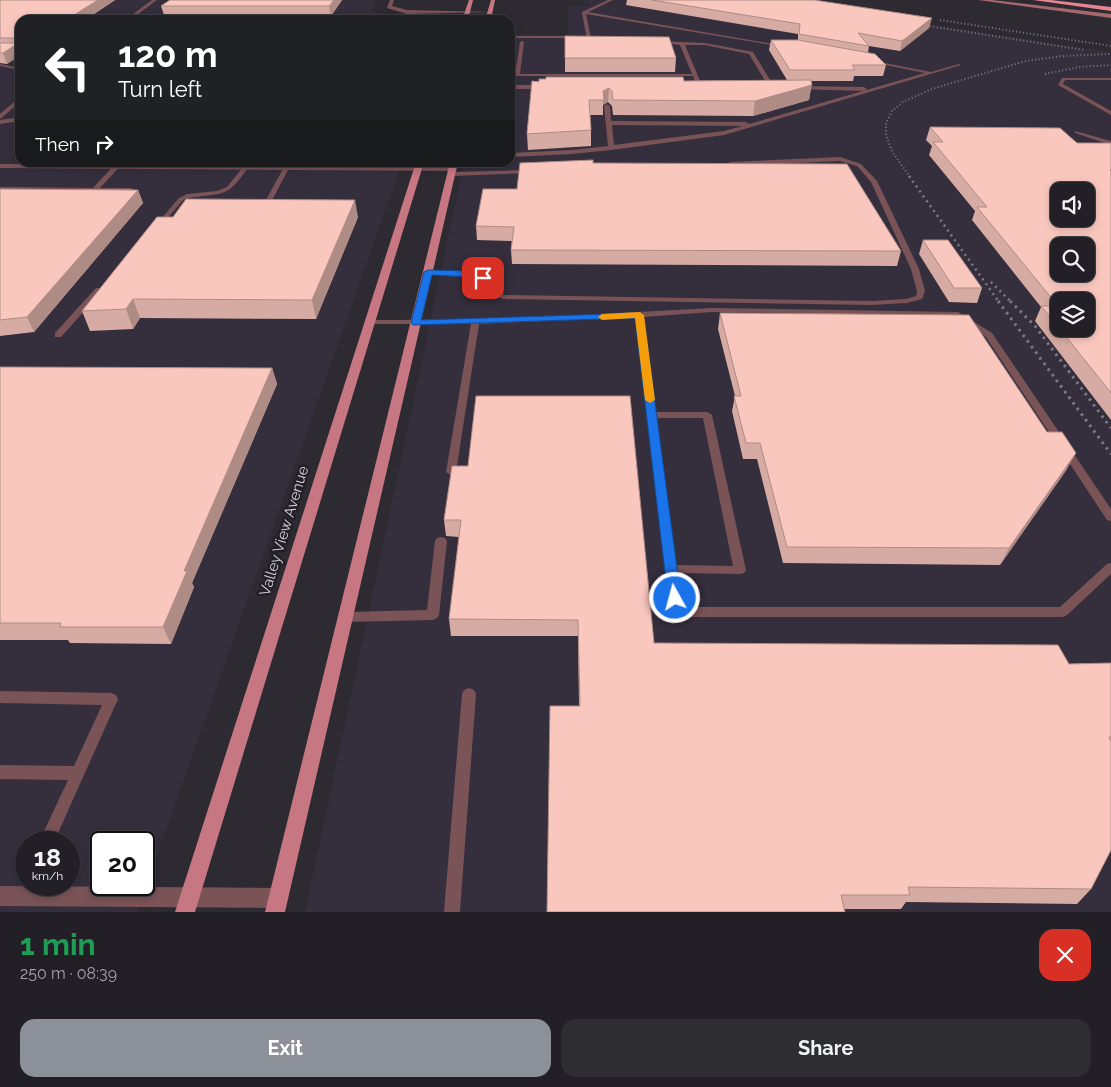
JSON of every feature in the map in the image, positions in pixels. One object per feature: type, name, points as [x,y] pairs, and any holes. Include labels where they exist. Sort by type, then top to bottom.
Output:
[{"type":"highway","points":[[1036,0],[1111,9]]},
{"type":"highway","points":[[1086,0],[1111,3]]},
{"type":"main road","points":[[466,15],[471,0]]},
{"type":"main road","points":[[489,15],[493,1]]},
{"type":"main road","name":"Valley View Avenue","points":[[187,905],[419,167]]},
{"type":"main road","points":[[276,905],[453,168]]},
{"type":"street","points":[[392,0],[389,7],[396,10],[490,12]]},
{"type":"street","points":[[980,0],[1111,16]]},
{"type":"street","points":[[0,166],[15,166]]},
{"type":"street","points":[[203,167],[290,167]]},
{"type":"street","points":[[436,167],[453,168]]},
{"type":"street","points":[[0,896],[15,892]]},
{"type":"street","points":[[80,895],[187,905],[276,905]]},
{"type":"lane","points":[[134,15],[155,0]]},
{"type":"lane","points":[[584,12],[611,0]]},
{"type":"lane","points":[[584,12],[791,48]]},
{"type":"lane","points":[[584,12],[588,39]]},
{"type":"lane","points":[[684,34],[690,30]]},
{"type":"lane","points":[[515,37],[579,37],[596,40]]},
{"type":"lane","points":[[672,43],[678,38]]},
{"type":"lane","points":[[515,42],[578,42],[588,39]]},
{"type":"lane","points":[[522,42],[517,75],[601,78],[696,75]]},
{"type":"lane","points":[[656,42],[706,44],[750,53],[772,88]]},
{"type":"lane","points":[[682,44],[700,88]]},
{"type":"lane","points":[[864,59],[932,73]]},
{"type":"lane","points":[[0,65],[15,68]]},
{"type":"lane","points":[[515,155],[611,148],[724,133],[959,65]]},
{"type":"lane","points":[[1111,79],[1064,79],[1060,84],[1111,113]]},
{"type":"lane","points":[[515,87],[547,87]]},
{"type":"lane","points":[[690,88],[710,88]]},
{"type":"lane","points":[[764,88],[782,88]]},
{"type":"lane","points":[[791,88],[876,89]]},
{"type":"lane","points":[[0,117],[15,103]]},
{"type":"lane","points":[[607,106],[611,148]]},
{"type":"lane","points":[[0,122],[15,120]]},
{"type":"lane","points":[[608,123],[757,124]]},
{"type":"lane","points":[[1077,132],[1111,144]]},
{"type":"lane","points":[[428,272],[479,276],[483,278],[492,292],[503,297],[872,303],[907,301],[919,297],[921,291],[915,269],[874,181],[859,165],[840,159],[725,164]]},
{"type":"lane","points":[[95,189],[117,167]]},
{"type":"lane","points":[[154,232],[181,199],[187,196],[218,193],[229,188],[245,168]]},
{"type":"lane","points":[[273,209],[264,209],[286,168]]},
{"type":"lane","points":[[453,168],[541,170]]},
{"type":"lane","points":[[0,189],[131,190]]},
{"type":"lane","points":[[58,335],[103,287]]},
{"type":"lane","points":[[370,322],[476,322],[712,310],[955,314],[989,335],[1111,517]]},
{"type":"lane","points":[[640,315],[676,612],[1063,612],[1111,567]]},
{"type":"lane","points":[[451,472],[476,322]]},
{"type":"lane","points":[[652,415],[707,415],[740,570],[671,569]]},
{"type":"lane","points":[[345,617],[433,615],[441,541]]},
{"type":"lane","points":[[452,912],[469,694]]},
{"type":"lane","points":[[0,697],[111,698],[52,831]]},
{"type":"lane","points":[[0,772],[78,773]]},
{"type":"shaded area","points":[[0,0],[376,0],[372,10],[384,15],[15,15],[15,167],[401,167],[155,861],[155,831],[90,831],[90,896],[143,896],[137,912],[0,912]]},
{"type":"shaded area","points":[[583,0],[771,0],[1111,52],[1111,912],[305,912],[463,167],[515,167],[515,34],[568,35],[568,6],[590,6],[590,3],[583,3]]},
{"type":"building","points":[[0,0],[98,0],[74,15],[15,15],[15,38],[0,38]]},
{"type":"building","points":[[170,0],[334,0],[329,6],[161,6]]},
{"type":"building","points":[[652,0],[814,0],[932,18],[902,41],[858,33],[869,46],[799,34],[800,24]]},
{"type":"building","points":[[565,36],[669,37],[676,58],[565,58]]},
{"type":"building","points":[[771,40],[798,40],[875,54],[886,65],[852,65],[855,70],[790,70]]},
{"type":"building","points":[[0,43],[15,43],[15,45],[0,53]]},
{"type":"building","points":[[546,77],[683,77],[684,81],[811,80],[812,85],[755,101],[613,100],[612,91],[609,88],[603,91],[604,100],[589,100],[591,130],[527,134],[532,81],[539,82],[539,79],[546,79]]},
{"type":"building","points":[[930,127],[1060,128],[1077,143],[1111,143],[1111,393],[1066,337],[1095,337],[1095,292],[1050,292],[1050,296],[977,207],[987,207],[933,142],[943,142]]},
{"type":"building","points":[[593,160],[593,163],[847,164],[901,251],[511,250],[514,227],[476,226],[483,189],[517,189],[520,163]]},
{"type":"building","points":[[0,189],[138,190],[27,317],[0,320]]},
{"type":"building","points":[[186,199],[355,200],[312,300],[133,299],[126,309],[82,311],[157,217],[173,217]]},
{"type":"building","points":[[923,240],[948,240],[982,288],[954,288]]},
{"type":"building","points":[[1041,306],[1050,306],[1050,317]]},
{"type":"building","points":[[720,313],[969,315],[1047,432],[1062,432],[1076,453],[1009,548],[787,547],[760,443],[746,443],[734,396],[741,396]]},
{"type":"building","points":[[0,367],[272,368],[184,571],[187,571],[163,627],[60,627],[61,623],[0,623]]},
{"type":"building","points":[[476,396],[630,396],[654,643],[1058,645],[1069,664],[1111,663],[1111,737],[1109,737],[1111,742],[1111,850],[1091,889],[908,887],[910,895],[841,895],[845,912],[547,912],[550,706],[580,706],[578,620],[449,619],[461,520],[444,520],[452,466],[468,466]]},
{"type":"railway","points":[[940,20],[1111,46]]},
{"type":"railway","points":[[916,24],[1084,50]]},
{"type":"railway","points":[[910,177],[893,153],[886,136],[886,123],[892,111],[903,102],[932,89],[1026,61],[1063,56],[1111,54]]},
{"type":"railway","points":[[0,59],[15,61]]},
{"type":"railway","points":[[1045,74],[1079,67],[1111,65]]},
{"type":"railway","points":[[909,176],[999,302]]},
{"type":"railway","points":[[991,282],[1035,326],[1111,428]]},
{"type":"railway","points":[[998,301],[1111,454]]},
{"type":"slow traffic","points":[[602,317],[640,315],[650,400]]},
{"type":"route","points":[[483,278],[471,274],[428,272],[416,323],[640,315],[675,598]]}]
